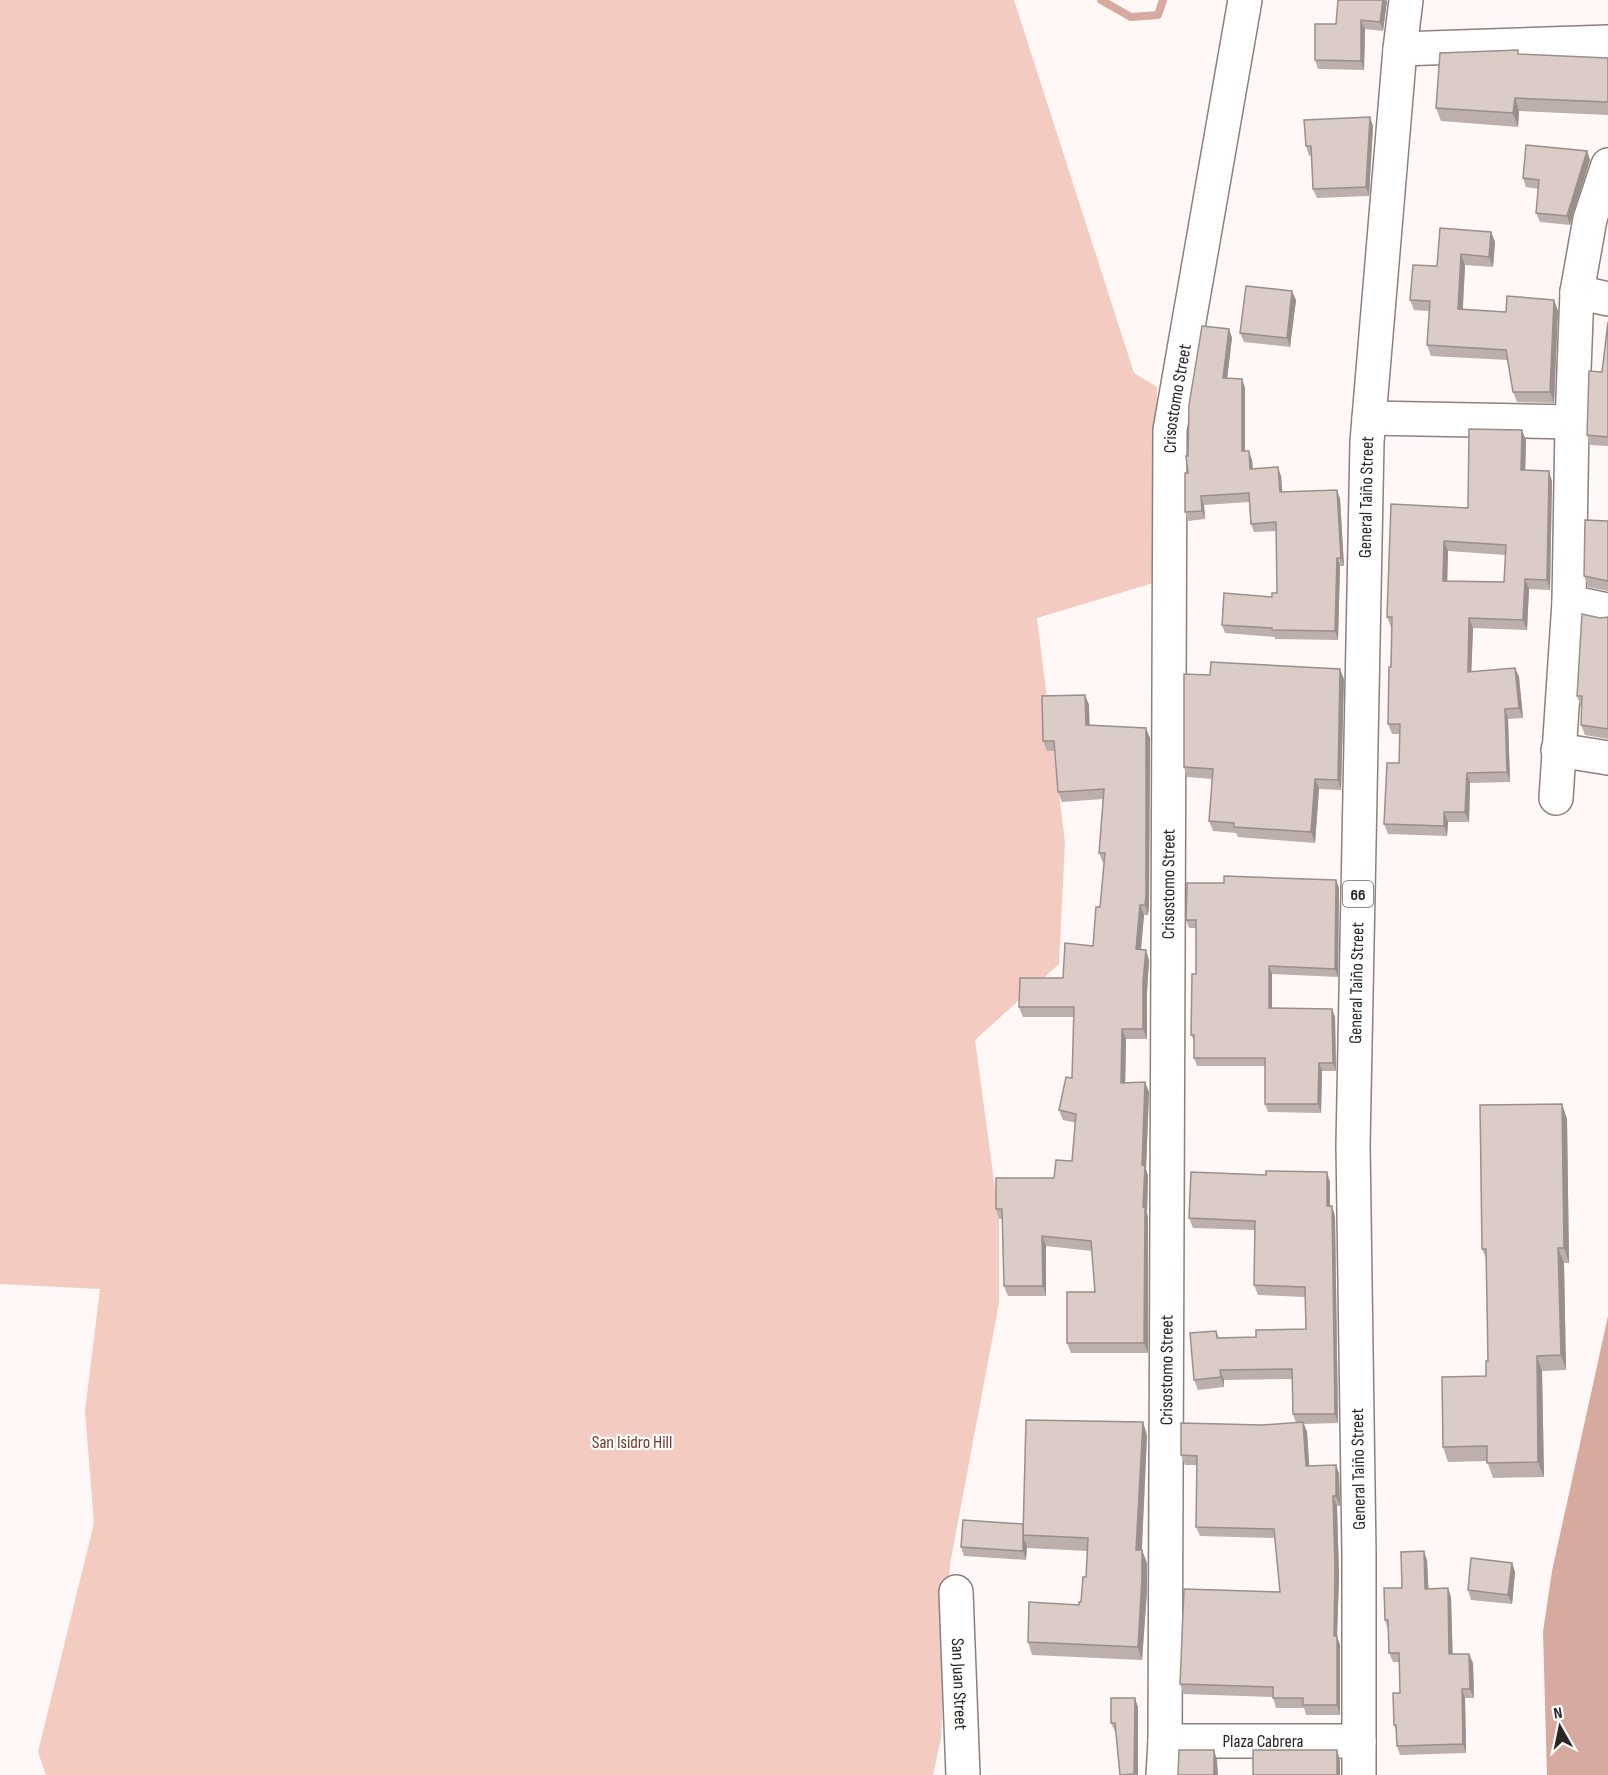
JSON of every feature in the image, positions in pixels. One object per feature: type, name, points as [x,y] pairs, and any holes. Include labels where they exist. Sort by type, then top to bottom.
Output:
[{"type":"street","name":"Crisostomo Street","points":[[1163,1775],[1166,1741],[1170,430],[1245,0]]},
{"type":"street","name":"66","points":[[1400,49],[1406,0]]},
{"type":"street","points":[[1400,49],[1608,42]]},
{"type":"street","name":"General Taiño Street","points":[[1359,1775],[1359,1565],[1353,1145],[1369,418],[1400,49]]},
{"type":"street","points":[[1556,798],[1569,602],[1572,423],[1593,295],[1599,219],[1608,165]]},
{"type":"street","points":[[1369,418],[1572,423]]},
{"type":"street","points":[[1569,602],[1608,610]]},
{"type":"street","points":[[1558,750],[1608,758]]},
{"type":"street","name":"San Juan Street","points":[[956,1592],[963,1775]]},
{"type":"street","name":"Plaza Cabrera","points":[[1166,1741],[1359,1741]]},
{"type":"green space","name":"San Isidro Hill","points":[[0,0],[1014,0],[1134,373],[1157,387],[1153,583],[1037,618],[1065,842],[1059,964],[975,1040],[999,1218],[999,1303],[950,1564],[941,1738],[933,1775],[46,1775],[38,1752],[94,1523],[85,1411],[100,1289],[0,1284]]},
{"type":"shaded area","points":[[1608,1316],[1608,1775],[1547,1775],[1543,1632],[1552,1571]]},
{"type":"building","points":[[1338,0],[1383,0],[1380,22],[1361,20],[1361,61],[1315,60],[1315,24],[1336,24]]},
{"type":"building","points":[[1518,50],[1518,54],[1608,58],[1608,102],[1515,98],[1513,113],[1436,108],[1440,53]]},
{"type":"building","points":[[1370,117],[1366,187],[1313,189],[1311,146],[1306,146],[1304,120]]},
{"type":"building","points":[[1526,145],[1587,151],[1567,216],[1536,213],[1539,180],[1523,178]]},
{"type":"building","points":[[1440,228],[1491,232],[1489,257],[1461,254],[1458,309],[1506,312],[1507,296],[1554,300],[1550,392],[1513,392],[1506,350],[1427,345],[1430,301],[1410,300],[1413,265],[1437,266]]},
{"type":"building","points":[[1246,286],[1292,291],[1287,338],[1240,333]]},
{"type":"building","points":[[1608,322],[1608,437],[1587,435],[1589,371],[1602,372]]},
{"type":"building","points":[[1202,326],[1229,329],[1223,378],[1242,379],[1242,451],[1249,451],[1250,469],[1278,467],[1280,492],[1337,490],[1341,558],[1337,558],[1335,631],[1272,630],[1272,628],[1222,625],[1224,593],[1272,597],[1272,593],[1277,593],[1276,522],[1251,524],[1249,493],[1201,496],[1202,511],[1185,512],[1189,405]]},
{"type":"building","points":[[1469,429],[1522,430],[1521,470],[1549,471],[1547,580],[1525,579],[1523,620],[1469,618],[1468,672],[1515,668],[1519,708],[1505,709],[1507,772],[1467,773],[1465,812],[1444,812],[1444,826],[1384,824],[1387,763],[1399,763],[1400,724],[1388,724],[1392,617],[1387,617],[1391,504],[1468,508]],"holes":[[[1444,541],[1506,545],[1504,582],[1443,581]]]},
{"type":"building","points":[[1585,520],[1608,521],[1608,581],[1584,576]]},
{"type":"building","points":[[1582,614],[1600,618],[1608,617],[1608,729],[1581,725],[1582,696],[1577,696]]},
{"type":"building","points":[[1211,662],[1340,669],[1338,780],[1315,779],[1311,832],[1234,827],[1234,823],[1209,821],[1213,769],[1184,767],[1184,674],[1210,675]]},
{"type":"building","points":[[1085,695],[1086,725],[1146,728],[1146,895],[1145,905],[1140,905],[1136,949],[1146,950],[1143,1029],[1122,1029],[1121,1083],[1145,1082],[1142,1165],[1145,1166],[1144,1343],[1067,1343],[1067,1292],[1095,1292],[1091,1241],[1042,1236],[1043,1286],[1004,1286],[1002,1209],[996,1209],[996,1178],[1054,1178],[1056,1160],[1072,1161],[1076,1114],[1059,1110],[1066,1077],[1072,1078],[1074,1007],[1019,1007],[1020,978],[1063,978],[1065,943],[1093,946],[1096,907],[1100,907],[1105,853],[1099,853],[1104,789],[1058,792],[1054,741],[1043,741],[1042,696]]},
{"type":"building","points":[[1224,876],[1336,880],[1335,969],[1269,966],[1269,1008],[1332,1009],[1333,1063],[1319,1063],[1318,1104],[1265,1104],[1265,1058],[1194,1058],[1194,1035],[1191,1035],[1192,974],[1196,974],[1196,920],[1186,920],[1187,883],[1224,883]]},
{"type":"building","points":[[1562,1104],[1564,1248],[1558,1248],[1561,1355],[1537,1356],[1538,1462],[1487,1463],[1487,1446],[1443,1447],[1442,1377],[1486,1376],[1486,1361],[1488,1361],[1486,1249],[1482,1249],[1480,1105]]},
{"type":"building","points":[[1266,1171],[1327,1172],[1327,1206],[1332,1206],[1335,1414],[1293,1414],[1292,1369],[1220,1370],[1221,1377],[1194,1380],[1190,1333],[1216,1331],[1217,1338],[1256,1337],[1256,1330],[1306,1329],[1305,1287],[1254,1285],[1255,1221],[1189,1218],[1191,1172],[1266,1175]]},
{"type":"building","points":[[1026,1420],[1143,1422],[1136,1550],[1142,1550],[1138,1647],[1028,1642],[1029,1602],[1079,1605],[1081,1602],[1083,1577],[1086,1577],[1088,1538],[1023,1535]]},
{"type":"building","points":[[1303,1422],[1306,1466],[1336,1465],[1336,1496],[1333,1496],[1337,1705],[1303,1705],[1303,1698],[1273,1698],[1273,1687],[1180,1684],[1184,1589],[1280,1592],[1274,1529],[1196,1527],[1197,1456],[1181,1455],[1181,1423],[1262,1425]]},
{"type":"building","points":[[963,1520],[1023,1524],[1023,1551],[961,1547]]},
{"type":"building","points":[[1424,1551],[1425,1589],[1448,1588],[1449,1654],[1469,1654],[1470,1689],[1462,1689],[1463,1744],[1397,1746],[1393,1693],[1400,1693],[1399,1653],[1389,1653],[1384,1588],[1402,1588],[1401,1552]]},
{"type":"building","points":[[1471,1558],[1512,1563],[1508,1595],[1468,1590]]},
{"type":"building","points":[[1111,1698],[1135,1698],[1134,1774],[1120,1775],[1115,1723],[1111,1723]]},
{"type":"building","points":[[1179,1750],[1214,1750],[1214,1775],[1178,1775]]},
{"type":"building","points":[[1253,1750],[1337,1750],[1337,1775],[1253,1775]]},
{"type":"waterway","points":[[1101,0],[1131,17],[1158,15],[1163,0]]}]
